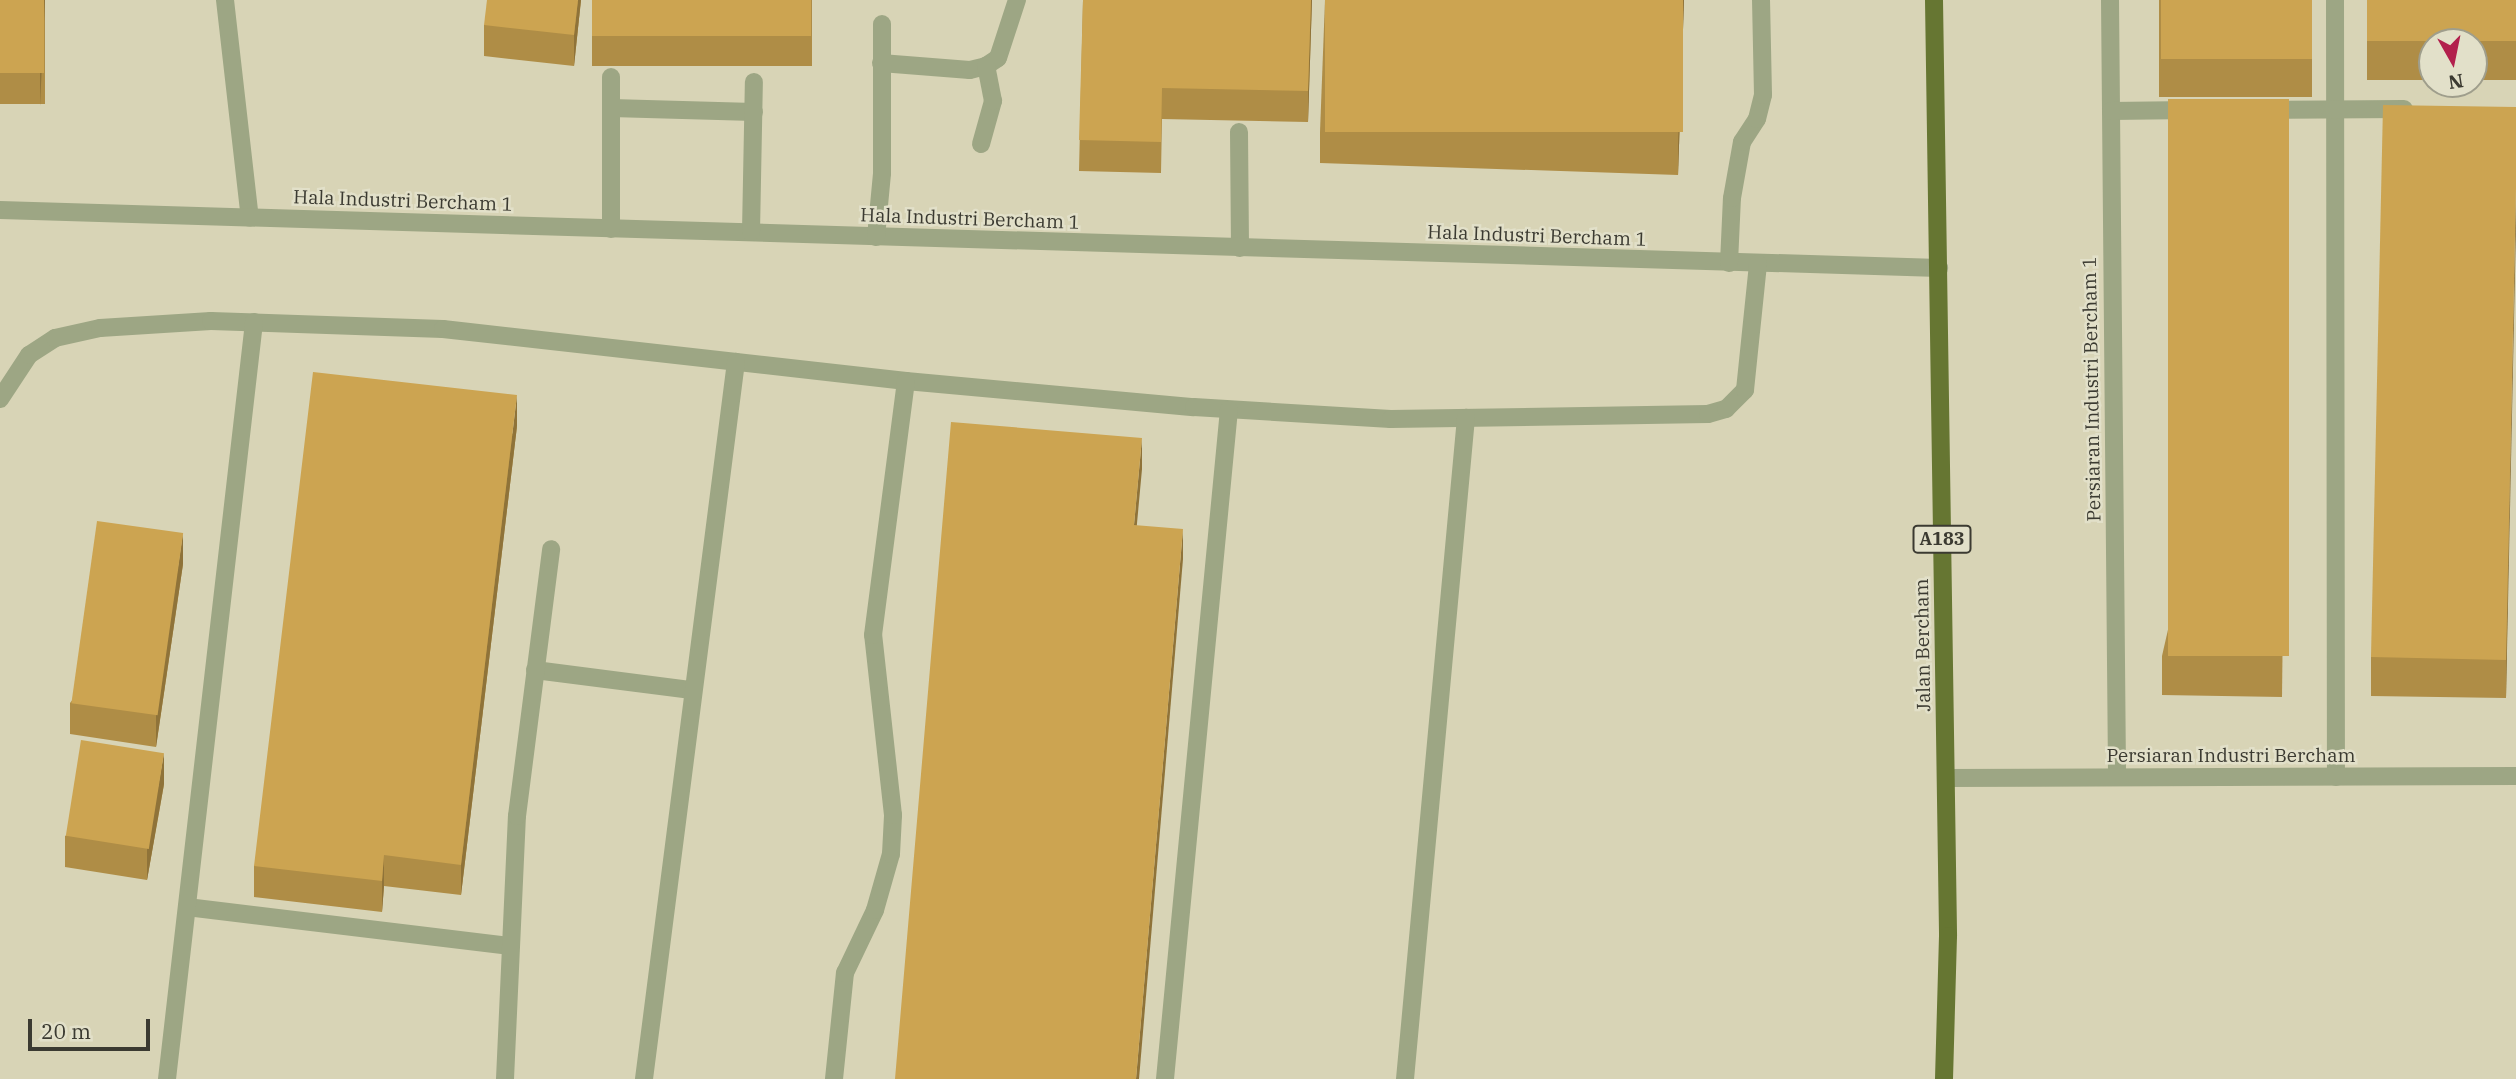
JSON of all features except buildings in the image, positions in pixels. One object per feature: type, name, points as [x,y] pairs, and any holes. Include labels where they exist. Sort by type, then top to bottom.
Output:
[{"type":"main road","name":"Jalan Bercham","points":[[1934,0],[1945,778],[1944,1079]]},
{"type":"street","points":[[225,0],[250,218]]},
{"type":"street","points":[[881,63],[970,70],[986,66],[1001,52],[1007,21],[1017,0]]},
{"type":"street","points":[[1728,263],[1732,198],[1742,142],[1757,119],[1763,95],[1761,0]]},
{"type":"street","name":"Persiaran Industri Bercham 1","points":[[2110,0],[2117,777]]},
{"type":"street","points":[[2335,0],[2336,777]]},
{"type":"street","points":[[876,237],[882,173],[882,24]]},
{"type":"street","points":[[981,144],[993,101],[986,66]]},
{"type":"street","points":[[611,77],[611,229]]},
{"type":"street","points":[[751,232],[754,82]]},
{"type":"street","points":[[611,108],[754,112]]},
{"type":"street","points":[[2243,110],[2419,109]]},
{"type":"street","points":[[2111,111],[2216,110]]},
{"type":"street","points":[[1239,132],[1240,248]]},
{"type":"street","name":"Hala Industri Bercham 1","points":[[0,210],[1939,268]]},
{"type":"street","points":[[0,399],[29,355],[55,338],[100,328],[254,322],[443,330],[906,382],[1229,410],[1391,419],[1708,414],[1726,409],[1737,401],[1749,378],[1758,264]]},
{"type":"street","points":[[167,1079],[254,322]]},
{"type":"street","points":[[644,1079],[736,362]]},
{"type":"street","points":[[834,1079],[845,973],[875,910],[891,854],[893,815],[873,635],[906,382]]},
{"type":"street","points":[[1165,1079],[1229,410]]},
{"type":"street","points":[[1405,1079],[1466,418]]},
{"type":"street","points":[[505,1079],[517,816],[551,549]]},
{"type":"street","points":[[535,670],[692,690]]},
{"type":"street","name":"Persiaran Industri Bercham","points":[[1945,778],[2516,776]]},
{"type":"street","points":[[187,907],[511,946]]},
{"type":"shaded area","points":[[0,0],[2516,0],[2516,1079],[0,1079]]}]
